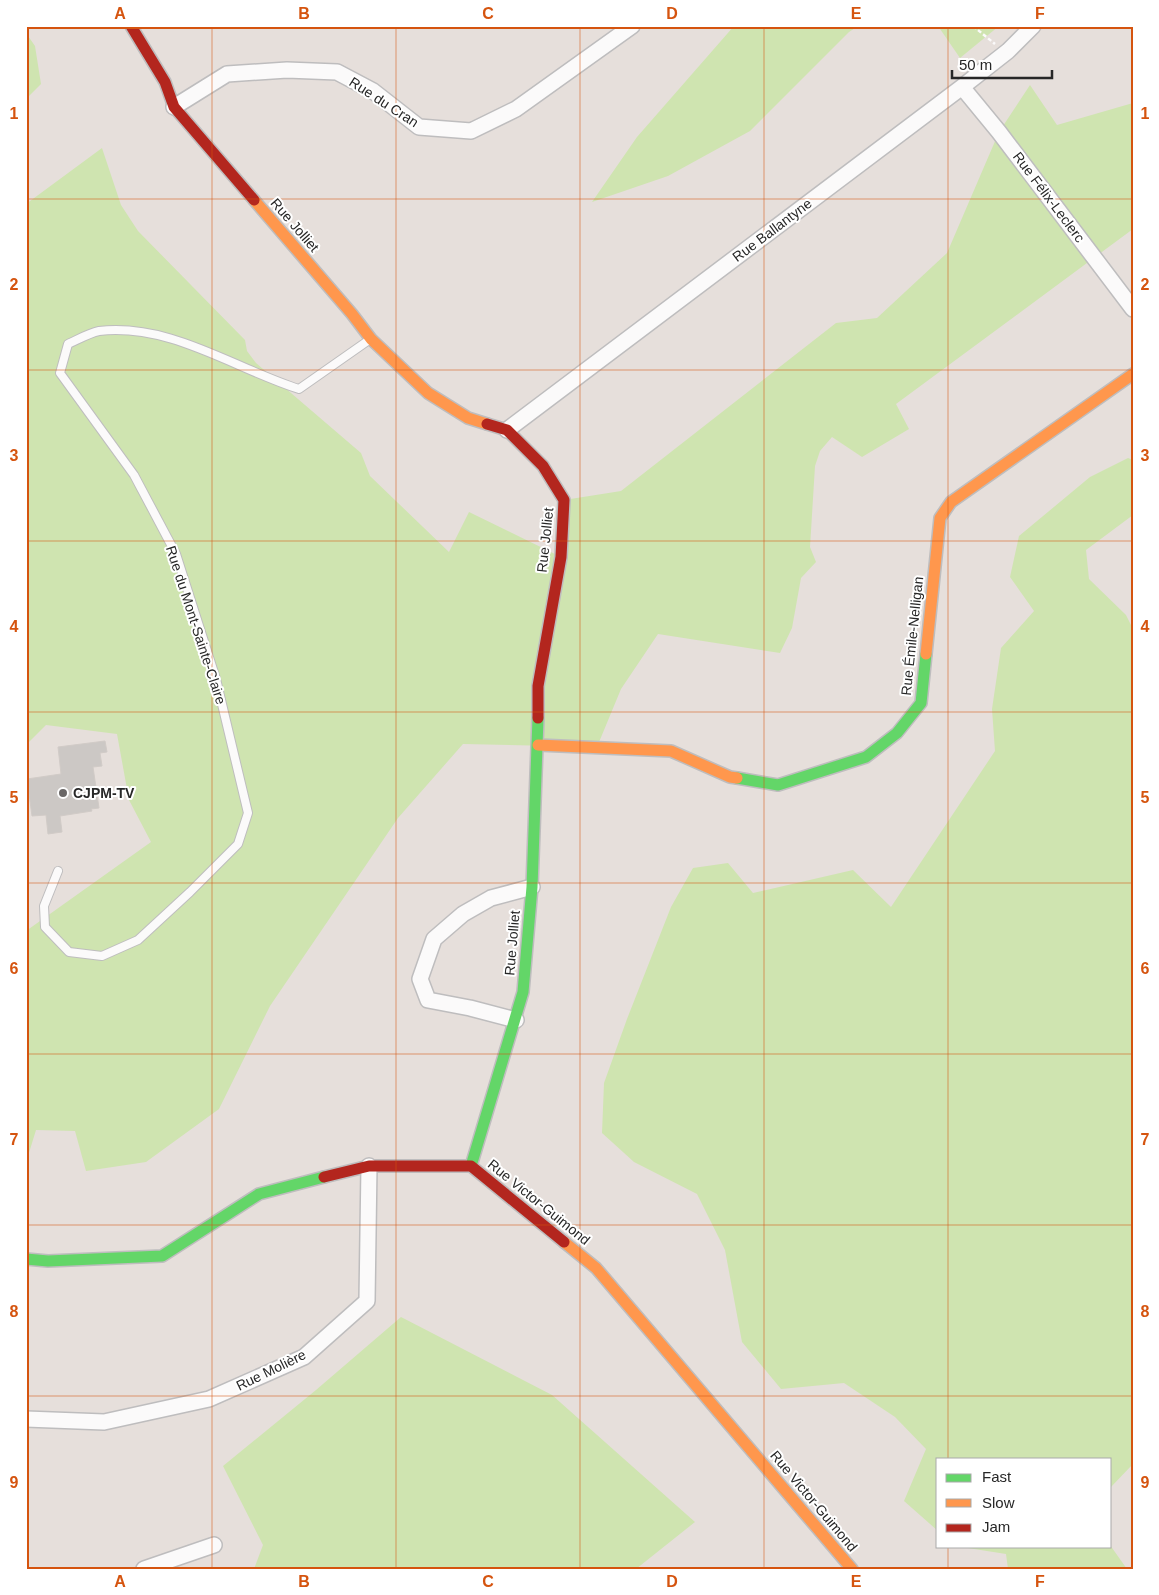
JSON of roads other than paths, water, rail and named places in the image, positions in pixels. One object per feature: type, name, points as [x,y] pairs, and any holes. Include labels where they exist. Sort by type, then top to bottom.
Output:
[{"type":"street","name":"Rue Jolliet","points":[[131,26],[165,82],[174,107],[352,314],[371,339],[428,393],[468,418],[507,430],[543,466],[564,500],[561,557],[538,686],[538,745],[532,887],[523,992],[471,1166]]},
{"type":"street","name":"Rue du Cran","points":[[174,107],[226,74],[287,70],[336,72],[372,91],[419,126],[471,131],[516,108],[632,26]]},
{"type":"street","name":"Rue Ballantyne","points":[[507,430],[962,87],[1008,51],[1033,26]]},
{"type":"street","name":"Rue Félix-Leclerc","points":[[962,87],[1000,132],[1133,309]]},
{"type":"street","name":"Rue Émile-Nelligan","points":[[538,745],[671,751],[730,777],[778,785],[866,757],[897,734],[921,703],[940,518],[951,502],[1133,374]]},
{"type":"street","points":[[516,1020],[470,1008],[428,1000],[420,979],[434,939],[463,914],[491,898],[532,887]]},
{"type":"street","name":"Rue Victor-Guimond","points":[[26,1259],[48,1261],[162,1256],[259,1194],[369,1166],[471,1166],[596,1268],[852,1569]]},
{"type":"street","name":"Rue Molière","points":[[26,1419],[104,1422],[209,1399],[304,1357],[367,1302],[369,1166]]},
{"type":"street","points":[[144,1569],[214,1545]]},
{"type":"lane","name":"Rue du Mont-Sainte-Claire","points":[[58,871],[44,906],[45,927],[69,952],[102,956],[138,940],[190,892],[238,844],[248,813],[216,678],[176,554],[134,475],[60,372],[68,344],[98,332],[136,331],[181,340],[271,381],[299,389],[371,339]]},
{"type":"place","name":"CJPM-TV","points":[[63,793]]}]
